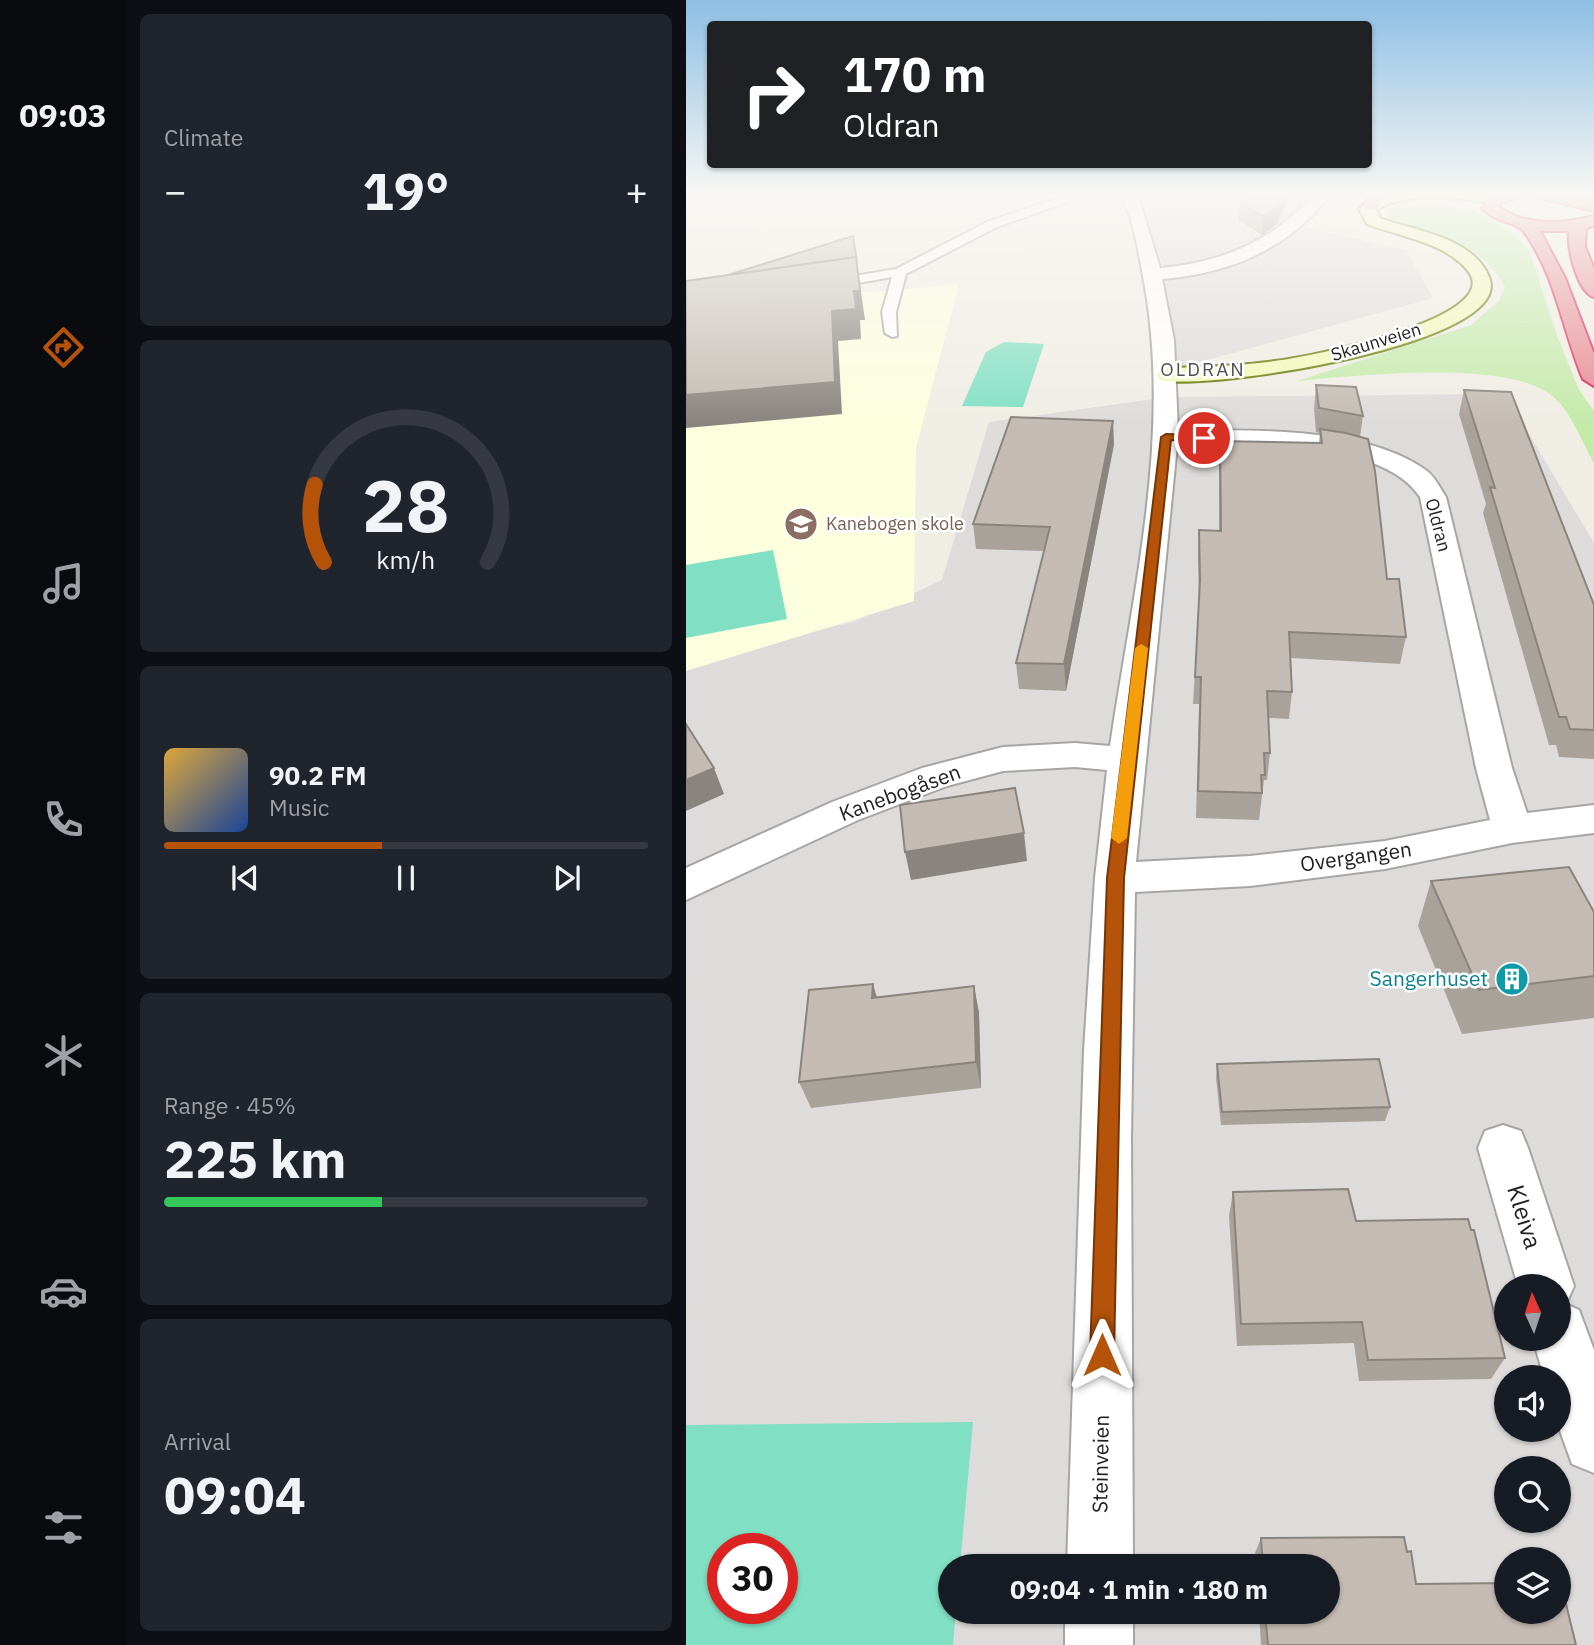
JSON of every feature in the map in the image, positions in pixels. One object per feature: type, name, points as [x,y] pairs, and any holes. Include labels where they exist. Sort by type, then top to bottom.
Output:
[{"type":"highway","points":[[1552,271],[1571,327],[1594,379]]},
{"type":"highway","points":[[1586,271],[1594,291]]},
{"type":"street","name":"Steinveien","points":[[1100,1554],[1103,1249],[1115,878],[1166,437],[1168,375],[1164,329],[1152,271]]},
{"type":"street","points":[[1153,274],[1197,271]]},
{"type":"street","name":"Skaunveien","points":[[1168,375],[1238,372],[1322,359],[1415,331],[1448,319],[1474,304],[1483,286],[1477,271]]},
{"type":"street","name":"Oldran","points":[[1166,437],[1341,447],[1390,460],[1419,477],[1433,497],[1494,768],[1512,828]]},
{"type":"street","name":"Kanebogåsen","points":[[686,885],[845,811],[935,777],[1003,759],[1075,755],[1127,760]]},
{"type":"street","name":"Overgangen","points":[[1115,878],[1250,871],[1385,855],[1512,828],[1594,819]]},
{"type":"street","name":"Kleiva","points":[[1503,1148],[1542,1274]]},
{"type":"street","points":[[1566,1351],[1594,1442]]},
{"type":"street","points":[[1099,1624],[1099,1645]]},
{"type":"lane","points":[[804,288],[900,272],[889,312],[892,333]]},
{"type":"shaded area","points":[[1164,271],[1418,271],[1433,298],[1174,369]]},
{"type":"shaded area","name":"Kanebogen skole","points":[[959,284],[916,448],[914,601],[686,671],[686,308]]},
{"type":"shaded area","points":[[1505,394],[1594,543],[1594,1645],[686,1645],[686,659],[853,622],[942,580],[989,422],[1168,397]]},
{"type":"green space","points":[[1494,271],[1536,271],[1579,390],[1594,411],[1594,463],[1575,426],[1558,401],[1529,384],[1466,373],[1391,374],[1297,381],[1471,325],[1499,301],[1505,287]]},
{"type":"green space","points":[[1004,342],[1044,344],[1023,407],[962,406],[986,352]]},
{"type":"green space","points":[[773,550],[787,619],[686,638],[686,565]]},
{"type":"green space","points":[[973,1422],[961,1554],[938,1554],[938,1624],[955,1624],[953,1645],[686,1645],[686,1425]]},
{"type":"building","points":[[742,271],[758,271],[728,275]]},
{"type":"building","points":[[758,271],[858,271],[860,291],[854,291],[856,309],[832,311],[835,382],[686,395],[686,281]]},
{"type":"building","points":[[1316,385],[1356,387],[1363,416],[1319,408]]},
{"type":"building","points":[[1464,390],[1511,392],[1594,605],[1594,730],[1570,729],[1566,717],[1559,717],[1490,487],[1495,488]]},
{"type":"building","points":[[1011,417],[1113,421],[1064,664],[1016,663],[1050,527],[973,524]]},
{"type":"building","points":[[1320,429],[1368,439],[1375,471],[1387,579],[1399,579],[1406,637],[1289,632],[1292,692],[1267,691],[1270,753],[1264,753],[1262,793],[1198,791],[1201,677],[1195,677],[1200,580],[1199,530],[1221,531],[1220,441],[1322,443]]},
{"type":"building","points":[[686,724],[714,768],[686,780]]},
{"type":"building","points":[[1015,788],[1024,833],[905,852],[900,805]]},
{"type":"building","points":[[1569,867],[1594,912],[1594,976],[1479,990],[1431,881]]},
{"type":"building","points":[[873,984],[872,998],[974,986],[976,1062],[799,1082],[809,990]]},
{"type":"building","points":[[1379,1059],[1390,1107],[1222,1112],[1217,1064]]},
{"type":"building","points":[[1348,1189],[1356,1221],[1468,1219],[1471,1230],[1474,1230],[1494,1313],[1494,1351],[1503,1351],[1505,1358],[1368,1360],[1362,1322],[1241,1324],[1233,1192]]},
{"type":"building","points":[[1404,1537],[1407,1552],[1411,1551],[1416,1584],[1494,1583],[1494,1624],[1571,1624],[1576,1645],[1268,1645],[1266,1624],[1340,1624],[1340,1554],[1262,1554],[1261,1538]]},
{"type":"slow traffic","points":[[1119,838],[1141,648]]},
{"type":"place","name":"Kanebogen skole","points":[[801,524]]},
{"type":"place","name":"Sangerhuset","points":[[1512,979]]},
{"type":"district","name":"OLDRAN","points":[[1203,369]]},
{"type":"route","points":[[1102,1355],[1115,878],[1127,760],[1164,478],[1166,437],[1204,438]]}]
